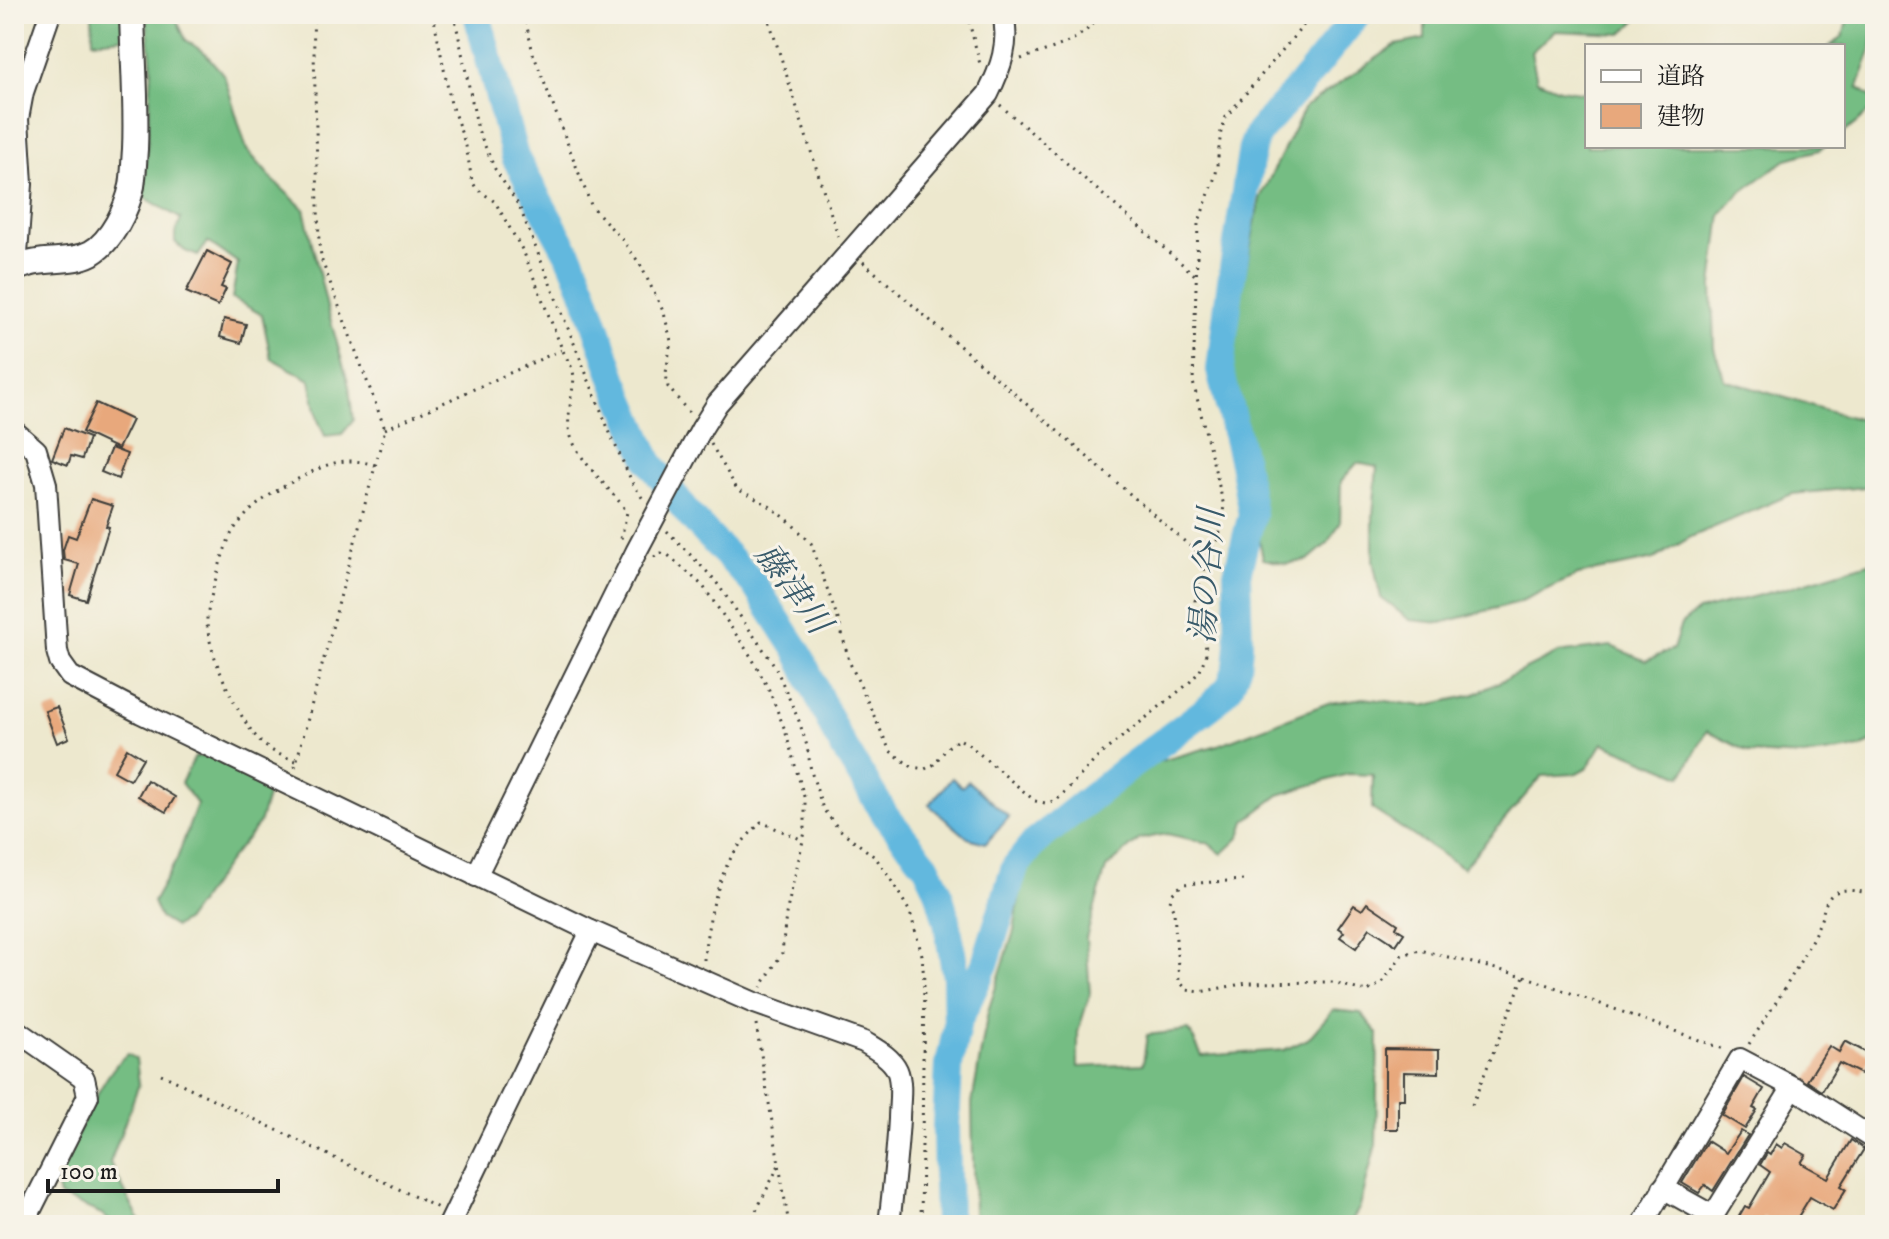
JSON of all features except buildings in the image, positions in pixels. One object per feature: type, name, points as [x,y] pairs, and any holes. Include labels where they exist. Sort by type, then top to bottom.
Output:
[{"type":"main road","points":[[15,269],[34,261],[88,255],[101,246],[126,205],[132,185],[136,127],[132,14]]},
{"type":"street","points":[[15,269],[22,184],[19,92],[50,14]]},
{"type":"street","points":[[476,876],[644,554],[656,516],[702,428],[717,404],[988,94],[1002,65],[1006,28],[1003,14]]},
{"type":"street","points":[[14,431],[36,450],[46,484],[57,651],[70,676],[591,931],[752,1002],[864,1042],[890,1060],[896,1068],[900,1088],[896,1169],[889,1225]]},
{"type":"street","points":[[451,1220],[591,931]]},
{"type":"street","points":[[14,1029],[84,1078],[88,1096],[23,1225]]},
{"type":"street","points":[[1642,1225],[1740,1059],[1793,1087],[1875,1140]]},
{"type":"street","points":[[1663,1188],[1713,1216],[1793,1087]]},
{"type":"path","points":[[290,785],[385,429],[322,261],[313,14]]},
{"type":"path","points":[[433,14],[451,104],[466,146],[472,181],[476,188],[495,202],[524,253],[573,370],[568,427],[572,439],[587,464],[627,512],[621,539],[644,554],[668,555],[703,586],[752,658],[769,690],[788,742],[805,800],[805,832],[786,914],[782,953],[752,1002],[789,1225]]},
{"type":"path","points":[[454,14],[478,130],[495,169],[519,206],[633,484],[671,536],[714,579],[775,666],[799,721],[823,809],[838,828],[876,858],[910,912],[922,955],[924,981],[921,1225]]},
{"type":"path","points":[[524,14],[533,53],[591,205],[640,264],[664,313],[671,341],[666,373],[668,387],[702,428],[737,489],[768,505],[811,543],[839,622],[849,661],[890,751],[912,767],[925,769],[959,739],[1035,801],[1045,803],[1057,800],[1102,753],[1188,684],[1200,671],[1206,654],[1205,634],[1195,601],[1207,561],[1219,537],[1224,506],[1193,382],[1198,224],[1216,174],[1221,131],[1226,117],[1313,14]]},
{"type":"path","points":[[767,14],[848,255],[1207,561]]},
{"type":"path","points":[[967,14],[988,94],[1196,276]]},
{"type":"path","points":[[1002,65],[1073,41],[1102,14]]},
{"type":"path","points":[[385,429],[562,349]]},
{"type":"path","points":[[296,761],[276,754],[262,744],[248,728],[235,703],[219,670],[207,620],[213,593],[231,534],[261,502],[306,474],[343,460],[375,465]]},
{"type":"path","points":[[703,980],[711,917],[725,870],[735,850],[761,822],[803,840]]},
{"type":"path","points":[[1243,880],[1183,884],[1172,894],[1170,901],[1174,912],[1179,981],[1187,990],[1200,992],[1247,983],[1333,982],[1366,992],[1382,983],[1402,955],[1420,950],[1524,976],[1719,1047],[1740,1059],[1799,965],[1826,902],[1842,890],[1875,894]]},
{"type":"path","points":[[1472,1105],[1524,976]]},
{"type":"path","points":[[161,1074],[451,1220]]},
{"type":"path","points":[[749,1225],[779,1165]]},
{"type":"green space","points":[[92,14],[123,14],[122,38],[93,41]]},
{"type":"green space","points":[[146,14],[174,14],[186,40],[205,53],[224,75],[247,150],[304,209],[349,386],[353,421],[342,434],[325,436],[318,420],[310,380],[271,358],[262,315],[232,298],[238,263],[208,242],[198,256],[185,251],[175,242],[181,219],[144,197],[152,68]]},
{"type":"green space","points":[[1425,14],[1643,14],[1622,34],[1555,31],[1531,52],[1537,80],[1559,89],[1585,93],[1585,148],[1822,148],[1787,159],[1741,192],[1721,214],[1712,286],[1714,348],[1725,380],[1875,422],[1875,486],[1792,494],[1691,537],[1654,559],[1578,575],[1519,602],[1441,623],[1410,620],[1381,598],[1373,561],[1377,467],[1357,463],[1341,481],[1340,523],[1328,543],[1308,560],[1287,564],[1263,559],[1226,370],[1260,198],[1305,107],[1396,45],[1425,39]]},
{"type":"green space","points":[[1849,14],[1875,14],[1871,51],[1858,87],[1875,100],[1875,107],[1845,132],[1845,44],[1833,44],[1843,36]]},
{"type":"green space","points":[[1875,561],[1875,741],[1860,748],[1803,756],[1750,753],[1707,731],[1682,776],[1603,743],[1588,767],[1575,774],[1542,776],[1463,868],[1372,809],[1373,775],[1348,774],[1279,795],[1245,821],[1240,837],[1222,854],[1208,843],[1167,834],[1140,839],[1106,868],[1086,938],[1090,994],[1078,1032],[1078,1067],[1143,1064],[1147,1035],[1189,1030],[1202,1056],[1284,1050],[1308,1039],[1333,1010],[1361,1013],[1378,1033],[1376,1144],[1360,1207],[1349,1225],[981,1225],[974,1215],[972,1103],[988,1011],[1014,931],[1023,873],[1046,846],[1105,795],[1157,762],[1218,745],[1328,703],[1364,698],[1423,706],[1473,695],[1558,653],[1611,646],[1646,661],[1673,649],[1681,624],[1698,611]]},
{"type":"green space","points":[[210,756],[262,784],[267,797],[259,824],[187,919],[175,927],[160,918],[153,902],[177,859],[197,804],[181,783],[195,757]]},
{"type":"green space","points":[[128,1054],[136,1059],[139,1084],[110,1163],[142,1225],[113,1225],[102,1214],[59,1196],[56,1183],[98,1093],[118,1062]]},
{"type":"water","points":[[952,778],[962,787],[968,781],[1009,817],[986,843],[968,838],[929,805]]},
{"type":"waterway","name":"藤津川","points":[[477,14],[515,157],[572,261],[615,381],[649,461],[689,515],[754,584],[798,652],[836,734],[857,769],[886,816],[926,865],[938,890],[956,977],[957,1026],[949,1065],[946,1127],[948,1225]]},
{"type":"waterway","name":"湯の谷川","points":[[961,1016],[985,964],[1015,867],[1035,842],[1211,706],[1230,686],[1237,667],[1239,645],[1237,574],[1252,514],[1243,462],[1220,370],[1252,148],[1258,133],[1358,14]]}]
